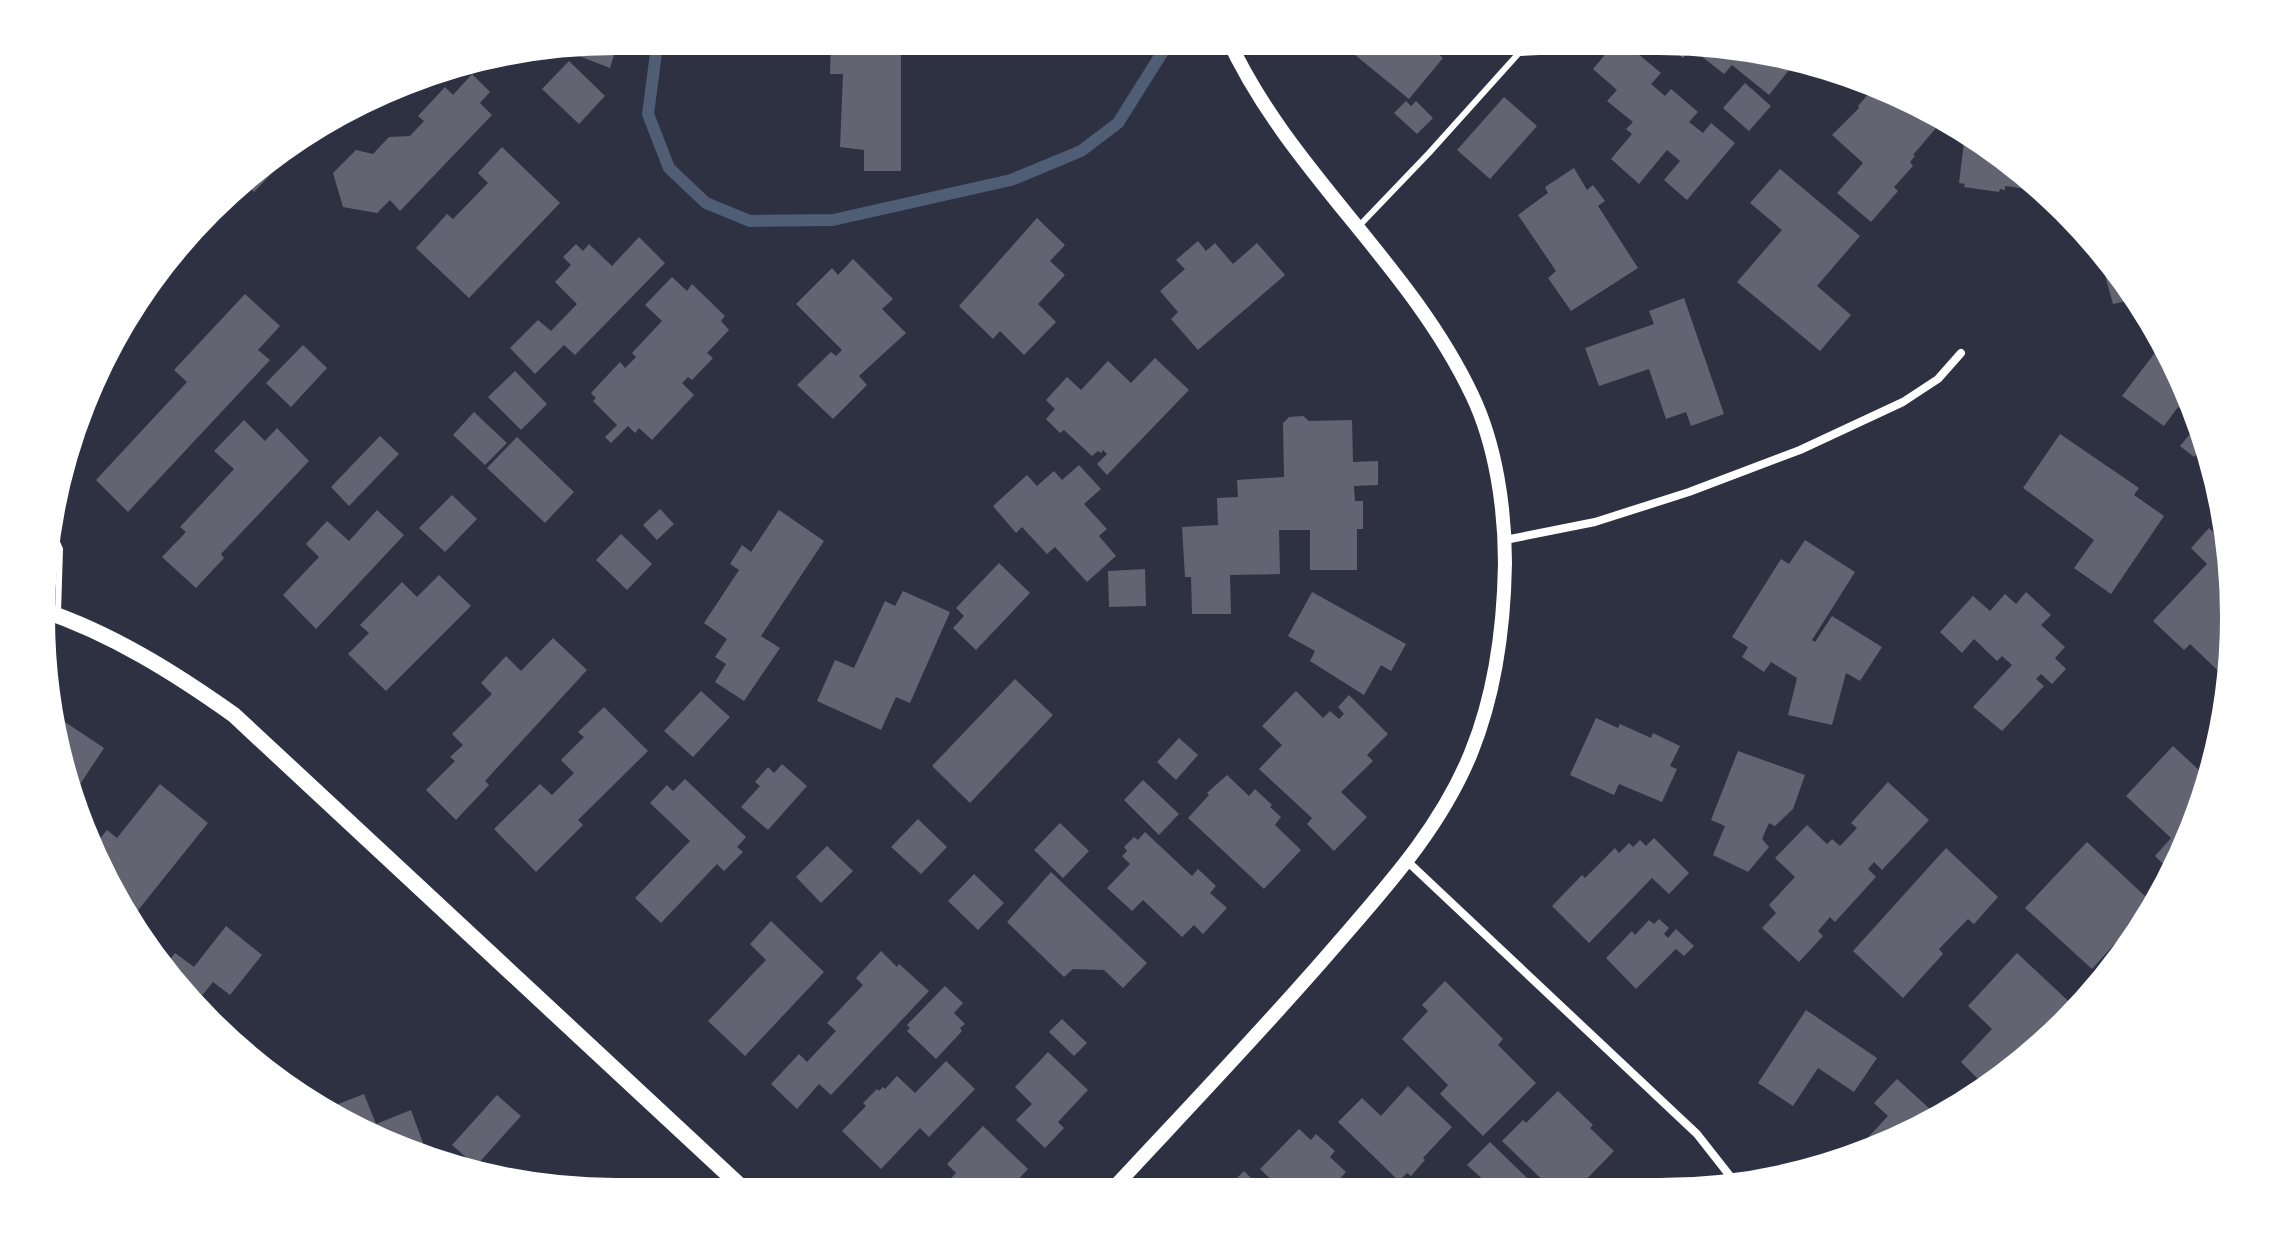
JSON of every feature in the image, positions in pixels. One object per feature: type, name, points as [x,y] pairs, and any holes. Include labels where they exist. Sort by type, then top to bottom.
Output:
[{"type":"main road","points":[[50,613],[98,633],[166,670],[234,715],[737,1183]]},
{"type":"street","points":[[1118,1183],[1296,992],[1408,862],[1443,809],[1471,752],[1490,689],[1504,611],[1505,540],[1497,470],[1473,396],[1428,320],[1359,226],[1306,167],[1271,118],[1233,50]]},
{"type":"street","points":[[1505,540],[1595,522],[1689,492],[1800,450],[1903,402],[1938,379],[1961,353]]},
{"type":"street","points":[[1408,862],[1697,1134],[1732,1178]]},
{"type":"lane","points":[[1359,226],[1519,53],[1542,50]]},
{"type":"lane","points":[[56,539],[60,549],[58,615]]},
{"type":"building","points":[[616,50],[610,68],[579,56],[581,51]]},
{"type":"building","points":[[831,50],[901,50],[901,171],[864,171],[864,150],[840,147],[843,74],[830,74]]},
{"type":"building","points":[[1349,50],[1433,50],[1443,58],[1409,99]]},
{"type":"building","points":[[1609,50],[1633,50],[1661,73],[1651,84],[1665,96],[1671,89],[1698,112],[1689,122],[1703,133],[1711,123],[1735,143],[1687,200],[1664,180],[1680,161],[1667,150],[1639,184],[1611,159],[1632,134],[1626,129],[1633,122],[1607,101],[1617,90],[1593,69]]},
{"type":"building","points":[[1674,50],[1689,51],[1683,58]]},
{"type":"building","points":[[1695,51],[1792,66],[1769,95],[1732,65],[1724,74]]},
{"type":"building","points":[[569,61],[605,96],[579,124],[542,89]]},
{"type":"building","points":[[472,74],[490,92],[480,103],[492,115],[400,211],[390,200],[377,213],[343,207],[333,173],[356,150],[373,154],[389,137],[410,136],[424,121],[418,116],[445,87],[453,95]]},
{"type":"building","points":[[1745,83],[1771,106],[1749,131],[1723,108]]},
{"type":"building","points":[[1871,91],[1921,115],[1936,128],[1913,155],[1910,162],[1913,166],[1894,187],[1898,191],[1871,222],[1837,193],[1863,163],[1832,135]]},
{"type":"building","points":[[1504,97],[1537,126],[1490,179],[1457,150]]},
{"type":"building","points":[[1406,101],[1411,106],[1416,101],[1433,118],[1417,134],[1394,113]]},
{"type":"building","points":[[1964,140],[2030,190],[2005,186],[2005,190],[2000,189],[1999,192],[1964,187],[1965,184],[1959,183]]},
{"type":"building","points":[[502,147],[560,203],[469,298],[416,248],[447,214],[453,219],[488,183],[478,173]]},
{"type":"building","points":[[291,153],[254,192],[248,186]]},
{"type":"building","points":[[1574,168],[1587,190],[1593,185],[1605,201],[1598,206],[1638,268],[1571,311],[1548,278],[1556,271],[1518,215],[1548,193],[1545,187]]},
{"type":"building","points":[[1780,169],[1860,236],[1817,286],[1851,315],[1820,351],[1737,282],[1782,230],[1750,203]]},
{"type":"building","points":[[1037,218],[1065,245],[1050,261],[1065,275],[1038,304],[1056,322],[1024,355],[1000,331],[993,339],[959,306]]},
{"type":"building","points":[[639,237],[665,263],[575,355],[564,345],[535,374],[510,348],[538,320],[551,331],[577,304],[555,282],[571,265],[563,257],[576,244],[583,251],[589,244],[612,266]]},
{"type":"building","points":[[1198,241],[1206,251],[1215,243],[1233,264],[1257,243],[1285,275],[1198,350],[1171,319],[1178,312],[1160,291],[1185,269],[1176,260]]},
{"type":"building","points":[[853,259],[893,299],[882,309],[906,333],[859,376],[867,385],[833,419],[797,385],[831,352],[836,356],[842,350],[796,304],[832,268],[838,275]]},
{"type":"building","points":[[2102,265],[2129,300],[2113,304]]},
{"type":"building","points":[[672,277],[687,291],[692,284],[725,316],[721,321],[729,330],[707,353],[713,358],[692,380],[688,377],[682,383],[694,395],[652,440],[639,428],[635,433],[628,426],[611,443],[605,437],[617,425],[593,401],[596,398],[591,393],[620,362],[625,368],[636,357],[632,353],[662,321],[645,305]]},
{"type":"building","points":[[245,294],[280,326],[258,350],[270,360],[128,512],[96,480],[187,382],[174,370]]},
{"type":"building","points":[[1684,298],[1724,414],[1691,426],[1686,412],[1666,419],[1649,369],[1599,386],[1585,348],[1654,324],[1649,311]]},
{"type":"building","points":[[303,345],[327,368],[291,407],[266,383]]},
{"type":"building","points":[[2157,350],[2187,414],[2178,407],[2164,426],[2122,396]]},
{"type":"building","points":[[1155,358],[1189,390],[1107,475],[1097,464],[1107,454],[1103,450],[1092,456],[1064,430],[1060,433],[1046,419],[1055,409],[1046,400],[1067,377],[1081,390],[1108,361],[1131,383]]},
{"type":"building","points":[[515,371],[547,404],[521,430],[488,397]]},
{"type":"building","points":[[474,412],[507,443],[485,465],[453,435]]},
{"type":"building","points":[[1303,416],[1309,421],[1352,420],[1353,462],[1378,461],[1378,485],[1354,486],[1355,501],[1363,501],[1363,529],[1357,529],[1357,570],[1310,570],[1310,530],[1279,530],[1280,574],[1230,575],[1231,614],[1192,614],[1191,577],[1185,577],[1182,527],[1218,525],[1217,498],[1238,497],[1237,480],[1284,477],[1283,423],[1289,417]]},
{"type":"building","points":[[244,420],[265,441],[277,428],[309,461],[221,554],[224,558],[196,588],[162,557],[186,532],[180,527],[234,469],[214,451]]},
{"type":"building","points":[[2193,430],[2203,459],[2197,454],[2194,457],[2180,446]]},
{"type":"building","points":[[2060,434],[2139,488],[2134,495],[2164,516],[2111,594],[2074,568],[2094,540],[2023,488]]},
{"type":"building","points":[[380,436],[399,454],[349,506],[331,487]]},
{"type":"building","points":[[517,437],[574,492],[545,523],[487,468]]},
{"type":"building","points":[[1079,465],[1101,489],[1084,504],[1107,529],[1099,536],[1116,556],[1087,582],[1055,547],[1047,554],[1022,527],[1016,533],[993,506],[1027,475],[1037,486],[1054,471],[1062,480]]},
{"type":"building","points":[[452,495],[477,519],[445,552],[419,528]]},
{"type":"building","points":[[660,509],[674,524],[657,540],[643,525]]},
{"type":"building","points":[[377,510],[404,535],[316,629],[283,595],[319,557],[306,544],[327,521],[349,541]]},
{"type":"building","points":[[779,510],[824,541],[761,636],[780,648],[744,701],[715,682],[726,664],[715,657],[727,639],[704,623],[739,570],[730,564],[742,545],[751,552]]},
{"type":"building","points":[[2209,528],[2219,538],[2225,616],[2222,674],[2190,644],[2184,650],[2153,621],[2207,564],[2191,548]]},
{"type":"building","points":[[621,534],[652,564],[627,590],[596,560]]},
{"type":"building","points":[[1805,540],[1855,572],[1812,640],[1815,642],[1832,616],[1882,647],[1860,681],[1846,673],[1832,725],[1788,715],[1797,678],[1771,662],[1764,672],[1742,657],[1748,647],[1732,637],[1781,559],[1789,564]]},
{"type":"building","points":[[999,563],[1030,593],[976,650],[953,628],[964,616],[956,608]]},
{"type":"building","points":[[1145,569],[1146,606],[1109,607],[1108,571]]},
{"type":"building","points":[[439,575],[471,606],[386,691],[348,654],[369,633],[360,625],[402,582],[417,597]]},
{"type":"building","points":[[903,591],[950,612],[910,703],[896,697],[881,730],[817,701],[835,660],[854,668],[885,601],[895,606]]},
{"type":"building","points":[[1312,592],[1406,644],[1391,671],[1381,665],[1364,695],[1310,661],[1315,651],[1288,636]]},
{"type":"building","points":[[2026,592],[2051,615],[2041,625],[2065,647],[2055,658],[2066,669],[2052,684],[2041,674],[2036,679],[2044,686],[2002,731],[1973,707],[2012,665],[2002,656],[1997,661],[1974,639],[1962,653],[1940,632],[1973,596],[1990,611],[2005,594],[2016,604]]},
{"type":"building","points":[[553,638],[587,670],[485,781],[489,785],[456,820],[426,790],[455,761],[450,757],[463,745],[452,734],[492,694],[481,683],[506,656],[521,671]]},
{"type":"building","points":[[1015,679],[1053,715],[970,803],[932,766]]},
{"type":"building","points":[[701,691],[730,717],[693,757],[664,731]]},
{"type":"building","points":[[1296,691],[1323,718],[1330,711],[1339,719],[1344,714],[1338,707],[1349,695],[1388,734],[1367,755],[1373,761],[1341,792],[1367,817],[1334,851],[1307,824],[1312,818],[1259,769],[1282,745],[1262,726]]},
{"type":"building","points":[[604,707],[648,751],[578,820],[583,825],[536,872],[494,829],[540,784],[552,795],[574,773],[561,760],[584,737],[578,732]]},
{"type":"building","points":[[60,718],[104,748],[77,789]]},
{"type":"building","points":[[1596,718],[1618,728],[1620,724],[1651,738],[1653,733],[1680,746],[1670,766],[1677,769],[1662,802],[1619,784],[1614,795],[1570,775]]},
{"type":"building","points":[[1179,738],[1198,755],[1176,780],[1157,762]]},
{"type":"building","points":[[2173,746],[2203,774],[2167,868],[2155,856],[2171,838],[2126,796]]},
{"type":"building","points":[[1738,751],[1805,775],[1793,809],[1775,826],[1769,823],[1762,839],[1769,847],[1748,872],[1713,855],[1725,826],[1711,820]]},
{"type":"building","points":[[782,764],[807,786],[768,830],[741,807],[760,786],[755,782],[768,767],[774,773]]},
{"type":"building","points":[[1227,775],[1249,796],[1255,789],[1272,805],[1270,807],[1281,817],[1275,825],[1301,850],[1264,889],[1188,818],[1209,795],[1207,793]]},
{"type":"building","points":[[685,779],[746,837],[737,847],[743,852],[724,871],[717,864],[661,923],[635,898],[690,841],[650,803],[667,785],[673,791]]},
{"type":"building","points":[[1143,780],[1179,814],[1159,835],[1124,800]]},
{"type":"building","points":[[1888,782],[1929,820],[1882,870],[1874,862],[1868,869],[1876,877],[1835,922],[1830,917],[1818,931],[1823,936],[1799,962],[1762,928],[1776,913],[1769,905],[1795,877],[1775,858],[1807,825],[1827,844],[1832,839],[1840,846],[1857,828],[1851,823]]},
{"type":"building","points":[[160,784],[208,823],[135,914],[97,842],[107,830],[117,838]]},
{"type":"building","points":[[918,819],[947,847],[921,874],[891,847]]},
{"type":"building","points":[[1060,823],[1089,851],[1063,878],[1034,850]]},
{"type":"building","points":[[1145,832],[1192,876],[1198,869],[1216,886],[1210,893],[1227,908],[1203,934],[1194,925],[1182,937],[1143,900],[1132,911],[1107,888],[1130,864],[1122,856],[1127,851],[1124,847],[1134,837],[1138,840]]},
{"type":"building","points":[[1654,838],[1689,873],[1669,894],[1652,878],[1589,943],[1552,906],[1582,875],[1585,878],[1615,848],[1619,853],[1629,843],[1633,847],[1640,840],[1646,846]]},
{"type":"building","points":[[2087,842],[2149,900],[2124,940],[2121,937],[2092,969],[2025,908]]},
{"type":"building","points":[[827,846],[853,871],[821,903],[796,877]]},
{"type":"building","points":[[1946,848],[1998,897],[1974,924],[1968,919],[1939,949],[1943,954],[1903,998],[1853,951]]},
{"type":"building","points":[[1051,872],[1147,963],[1123,988],[1104,970],[1073,969],[1064,977],[1007,922]]},
{"type":"building","points":[[974,874],[1004,903],[978,930],[948,901]]},
{"type":"building","points":[[1659,919],[1669,928],[1664,934],[1668,938],[1676,929],[1694,946],[1684,956],[1676,949],[1636,989],[1606,958],[1632,931],[1635,935],[1649,920],[1654,924]]},
{"type":"building","points":[[771,921],[824,972],[745,1056],[708,1021],[766,960],[750,944]]},
{"type":"building","points":[[226,926],[262,955],[230,995],[213,982],[199,999],[168,962],[175,953],[194,967]]},
{"type":"building","points":[[881,951],[929,991],[831,1095],[819,1084],[797,1109],[771,1084],[799,1054],[807,1062],[836,1031],[827,1023],[863,985],[856,978]]},
{"type":"building","points":[[2017,953],[2071,1004],[2032,1042],[1981,1082],[1961,1062],[1992,1029],[1968,1006]]},
{"type":"building","points":[[1445,981],[1503,1039],[1498,1045],[1536,1083],[1483,1136],[1440,1094],[1448,1085],[1402,1039],[1428,1011],[1422,1005]]},
{"type":"building","points":[[945,986],[963,1003],[954,1013],[965,1024],[936,1059],[907,1031],[910,1028],[907,1025]]},
{"type":"building","points":[[1806,1010],[1877,1058],[1854,1092],[1818,1068],[1793,1106],[1758,1083]]},
{"type":"building","points":[[1062,1019],[1087,1043],[1074,1056],[1049,1032]]},
{"type":"building","points":[[1048,1052],[1088,1090],[1058,1122],[1064,1128],[1045,1148],[1016,1120],[1032,1104],[1015,1087]]},
{"type":"building","points":[[946,1061],[975,1089],[929,1137],[920,1128],[881,1169],[842,1131],[866,1106],[863,1103],[877,1089],[885,1089],[897,1076],[915,1093]]},
{"type":"building","points":[[1897,1079],[1933,1112],[1860,1146],[1888,1116],[1874,1103]]},
{"type":"building","points":[[1408,1086],[1452,1127],[1411,1176],[1407,1173],[1399,1181],[1338,1122],[1362,1098],[1381,1116]]},
{"type":"building","points":[[1558,1091],[1614,1151],[1583,1183],[1546,1183],[1502,1141],[1523,1120],[1526,1123]]},
{"type":"building","points":[[364,1094],[376,1124],[411,1110],[423,1143],[415,1146],[400,1140],[332,1106]]},
{"type":"building","points":[[497,1095],[521,1116],[476,1165],[452,1145]]},
{"type":"building","points":[[983,1126],[1028,1169],[1015,1183],[947,1183],[956,1173],[947,1164]]},
{"type":"building","points":[[1299,1129],[1311,1140],[1316,1134],[1335,1151],[1330,1157],[1346,1172],[1336,1183],[1275,1183],[1260,1169]]},
{"type":"building","points":[[1490,1142],[1529,1180],[1526,1183],[1487,1183],[1467,1165]]},
{"type":"building","points":[[1244,1171],[1256,1183],[1232,1183]]},
{"type":"waterway","points":[[657,50],[648,114],[669,168],[706,203],[750,221],[833,220],[1011,180],[1081,151],[1118,123],[1164,50]]}]
